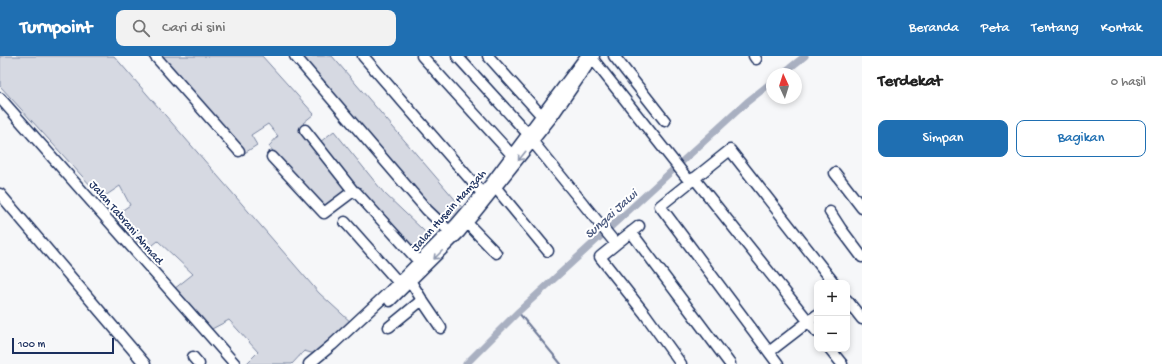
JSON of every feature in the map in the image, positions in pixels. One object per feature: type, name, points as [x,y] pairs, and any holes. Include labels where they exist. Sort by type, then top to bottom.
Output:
[{"type":"street","points":[[155,56],[239,151]]},
{"type":"street","points":[[295,56],[427,210],[449,231]]},
{"type":"street","points":[[364,56],[482,193]]},
{"type":"street","points":[[422,56],[512,155]]},
{"type":"street","points":[[457,56],[530,138],[613,241]]},
{"type":"street","points":[[488,56],[548,113]]},
{"type":"street","points":[[614,56],[665,121]]},
{"type":"street","points":[[585,58],[675,163],[813,318],[769,352]]},
{"type":"street","name":"Jalan Husein Hamzah","points":[[309,364],[341,337],[399,283],[422,265],[467,223],[496,188],[585,58]]},
{"type":"street","name":"Jalan Tabrani Ahmad","points":[[0,98],[235,364]]},
{"type":"street","points":[[305,130],[354,192],[422,265]]},
{"type":"street","name":"Jalan Husein Hamzah","points":[[320,364],[411,282],[422,265],[449,231],[512,155],[530,138]]},
{"type":"street","points":[[778,364],[660,206],[689,178],[730,150],[832,280]]},
{"type":"street","points":[[272,157],[324,213],[354,192]]},
{"type":"street","points":[[835,173],[862,208]]},
{"type":"street","points":[[496,188],[548,251]]},
{"type":"street","points":[[0,194],[145,364]]},
{"type":"street","points":[[830,212],[862,257]]},
{"type":"street","points":[[345,222],[399,283]]},
{"type":"street","points":[[467,223],[496,253]]},
{"type":"street","points":[[681,364],[645,314],[600,257],[613,241],[635,229],[730,364]]},
{"type":"street","points":[[411,282],[440,328]]},
{"type":"street","points":[[389,327],[422,300]]},
{"type":"street","points":[[850,304],[862,319]]},
{"type":"street","points":[[832,352],[842,364]]},
{"type":"shaded area","points":[[0,56],[114,56],[319,293],[353,324],[315,354],[304,351],[292,364],[246,364],[258,352],[229,320],[208,331],[174,289],[193,274],[158,241],[143,253],[114,216],[130,205],[120,186],[102,198],[0,86]]},
{"type":"shaded area","points":[[158,56],[262,56],[314,114],[303,123],[320,142],[334,131],[384,193],[442,248],[424,266],[354,189],[321,212],[269,146],[278,136],[268,124],[251,135],[257,145],[243,154]]},
{"type":"shaded area","points":[[301,56],[332,56],[465,211],[447,231]]},
{"type":"waterway","name":"Sungai Jawi","points":[[790,68],[805,56]]},
{"type":"waterway","name":"Sungai Jawi","points":[[466,364],[518,312],[747,102],[766,87]]},
{"type":"waterway","points":[[518,312],[561,364]]}]
